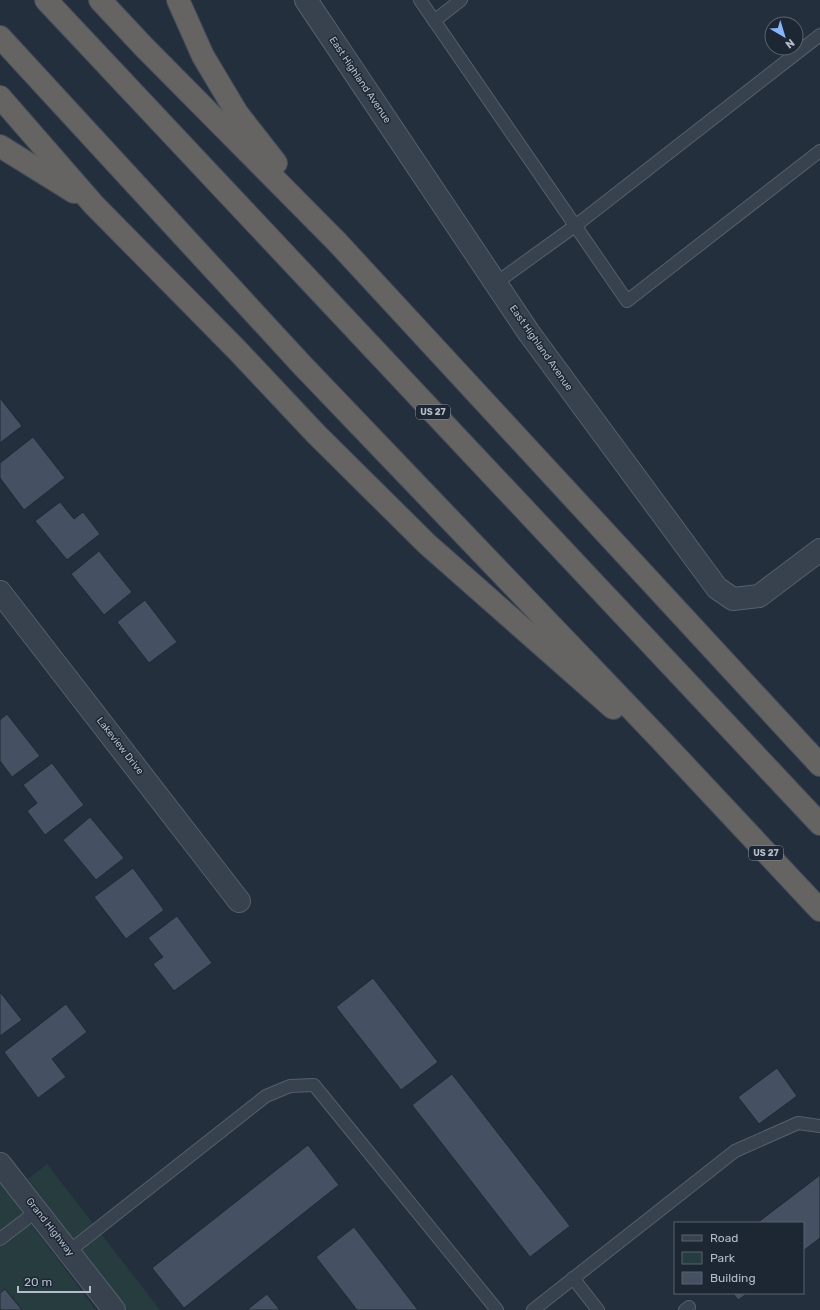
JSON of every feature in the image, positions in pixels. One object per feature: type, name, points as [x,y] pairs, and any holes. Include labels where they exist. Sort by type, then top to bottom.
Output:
[{"type":"highway","name":"US 27","points":[[46,0],[820,824]]},
{"type":"highway","points":[[100,0],[143,46],[337,242],[820,764]]},
{"type":"highway","points":[[178,0],[203,56],[237,113],[337,242]]},
{"type":"highway","name":"US 27","points":[[0,37],[302,365],[643,721],[820,910]]},
{"type":"highway","points":[[0,96],[94,205],[238,350],[316,434],[427,544],[712,796]]},
{"type":"highway","points":[[0,146],[94,205]]},
{"type":"street","name":"East Highland Avenue","points":[[312,2],[529,333],[717,588],[733,599],[759,596],[820,550]]},
{"type":"street","name":"Lakeview Drive","points":[[0,592],[239,901]]},
{"type":"street","name":"Grand Highway","points":[[0,1164],[114,1310]]},
{"type":"lane","points":[[420,0],[627,301],[820,151]]},
{"type":"lane","points":[[434,21],[462,0]]},
{"type":"lane","points":[[496,283],[575,226],[820,35]]},
{"type":"lane","points":[[68,1252],[266,1096],[290,1086],[314,1085],[497,1310]]},
{"type":"lane","points":[[533,1310],[735,1151],[798,1123],[820,1126]]},
{"type":"lane","points":[[0,1239],[37,1211]]},
{"type":"lane","points":[[573,1278],[598,1310]]},
{"type":"green space","points":[[47,1164],[160,1310],[127,1310],[28,1179]]},
{"type":"green space","points":[[0,1183],[96,1310],[0,1310]]},
{"type":"building","points":[[0,398],[22,426],[0,443]]},
{"type":"building","points":[[33,437],[65,478],[24,510],[0,478],[0,463]]},
{"type":"building","points":[[60,502],[74,519],[83,512],[100,534],[67,560],[35,521]]},
{"type":"building","points":[[99,551],[132,592],[104,615],[71,574]]},
{"type":"building","points":[[145,600],[177,642],[149,663],[117,622]]},
{"type":"building","points":[[7,714],[40,756],[12,777],[0,761],[0,720]]},
{"type":"building","points":[[52,763],[84,805],[45,835],[27,811],[37,803],[23,785]]},
{"type":"building","points":[[90,817],[124,858],[96,880],[63,840]]},
{"type":"building","points":[[133,868],[164,910],[126,939],[94,897]]},
{"type":"building","points":[[177,916],[212,963],[174,991],[153,964],[163,957],[148,938]]},
{"type":"building","points":[[373,978],[438,1062],[401,1090],[336,1007]]},
{"type":"building","points":[[0,992],[22,1020],[0,1036]]},
{"type":"building","points":[[66,1004],[87,1032],[52,1059],[66,1077],[38,1098],[4,1052]]},
{"type":"building","points":[[777,1068],[797,1096],[759,1124],[738,1097]]},
{"type":"building","points":[[452,1074],[570,1226],[530,1257],[412,1105]]},
{"type":"building","points":[[308,1145],[339,1185],[184,1308],[152,1268]]},
{"type":"building","points":[[820,1175],[820,1238],[804,1250],[804,1222],[758,1222]]},
{"type":"building","points":[[354,1227],[418,1310],[357,1310],[316,1257]]},
{"type":"building","points":[[5,1289],[22,1310],[0,1310],[0,1293]]},
{"type":"building","points":[[267,1294],[280,1310],[247,1310]]},
{"type":"building","points":[[734,1294],[747,1294],[738,1300]]}]
